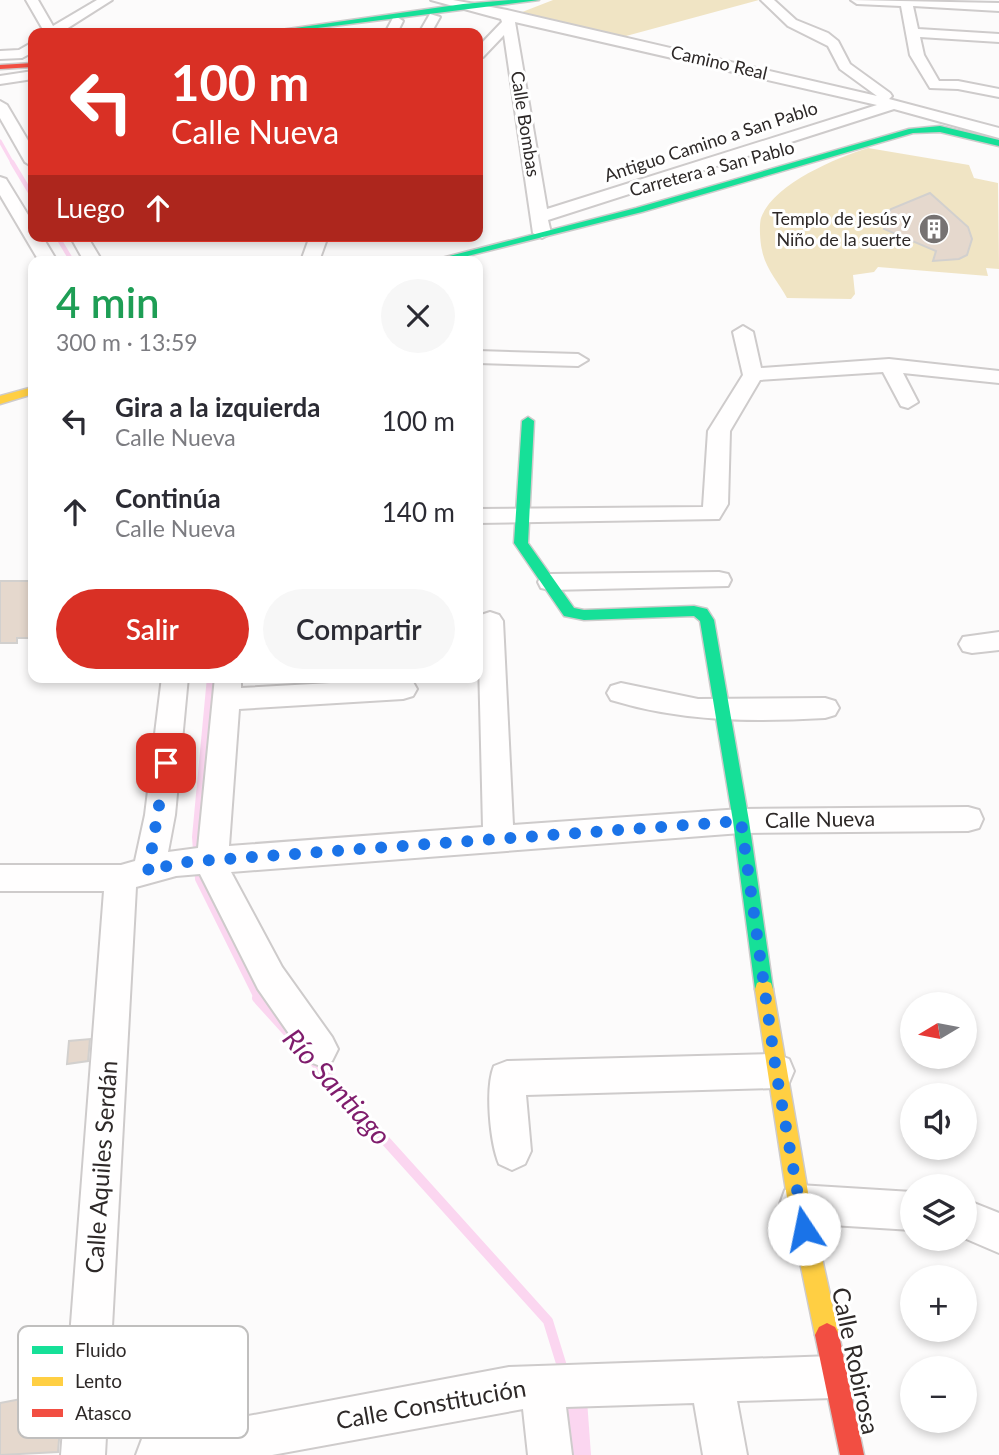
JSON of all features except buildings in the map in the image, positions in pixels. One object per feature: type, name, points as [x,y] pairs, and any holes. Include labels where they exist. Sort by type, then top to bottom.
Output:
[{"type":"street","points":[[32,0],[48,28]]},
{"type":"street","points":[[59,28],[106,0]]},
{"type":"street","points":[[438,0],[484,11]]},
{"type":"street","points":[[767,0],[780,15],[833,44],[845,66],[854,75],[895,105]]},
{"type":"street","points":[[857,0],[999,7]]},
{"type":"street","points":[[906,1],[916,55],[935,85],[958,85],[999,93]]},
{"type":"street","points":[[310,28],[463,6],[522,7]]},
{"type":"street","points":[[394,27],[434,17],[522,7]]},
{"type":"street","points":[[483,49],[522,7]]},
{"type":"street","name":"Camino Real","points":[[522,7],[999,133]]},
{"type":"street","name":"Calle Bombas","points":[[522,7],[540,225]]},
{"type":"street","points":[[428,28],[434,17]]},
{"type":"street","points":[[913,33],[998,38],[996,54]]},
{"type":"street","points":[[0,55],[22,54],[28,50]]},
{"type":"street","points":[[0,67],[28,65]]},
{"type":"street","points":[[0,80],[28,76]]},
{"type":"street","points":[[0,105],[27,141]]},
{"type":"street","name":"Antiguo Camino a San Pablo","points":[[540,225],[895,105]]},
{"type":"street","name":"Carretera a San Pablo","points":[[450,256],[540,225],[721,187],[912,131],[940,129],[999,143]]},
{"type":"street","points":[[0,182],[28,228]]},
{"type":"street","points":[[483,516],[711,514],[716,504],[719,431],[753,375],[743,332]]},
{"type":"street","points":[[483,357],[578,360]]},
{"type":"street","points":[[753,375],[816,366],[889,365],[999,377]]},
{"type":"street","points":[[889,365],[908,402]]},
{"type":"street","points":[[0,400],[28,392]]},
{"type":"street","points":[[528,421],[521,543],[550,582],[719,580]]},
{"type":"street","name":"Calle Robirosa","points":[[550,582],[569,612],[575,614],[702,613],[707,621],[741,821],[776,1071],[799,1204],[833,1377],[852,1455]]},
{"type":"street","points":[[490,621],[499,840]]},
{"type":"street","points":[[972,644],[999,641]]},
{"type":"street","name":"Calle Aquiles Serdán","points":[[97,1326],[148,871],[160,815],[174,683]]},
{"type":"street","points":[[320,1049],[270,978],[209,860],[227,688],[403,689]]},
{"type":"street","points":[[621,693],[678,709],[723,713],[825,708]]},
{"type":"street","name":"Calle Nueva","points":[[0,878],[148,871],[209,860],[741,821],[968,819]]},
{"type":"street","points":[[512,1151],[507,1078],[776,1071]]},
{"type":"street","points":[[799,1204],[900,1210]]},
{"type":"street","points":[[977,1224],[999,1233]]},
{"type":"street","name":"Calle Constitución","points":[[248,1438],[509,1388],[833,1377]]},
{"type":"street","points":[[712,1382],[725,1455]]},
{"type":"street","points":[[545,1386],[550,1455]]},
{"type":"street","name":"Calle Constitución","points":[[158,1455],[247,1438]]},
{"type":"shaded area","points":[[553,0],[759,0],[615,39],[512,16]]},
{"type":"shaded area","points":[[868,148],[969,165],[974,178],[998,183],[999,269],[986,268],[988,276],[878,267],[874,272],[853,275],[855,294],[851,299],[787,298],[764,257],[760,238],[761,218],[778,194],[807,174],[839,158]]},
{"type":"shaded area","points":[[558,1397],[587,1400],[591,1455],[563,1455]]},
{"type":"waterway","name":"Río Santiago","points":[[0,141],[13,164]]},
{"type":"waterway","name":"Río Santiago","points":[[12,162],[28,189]]},
{"type":"waterway","name":"Río Santiago","points":[[61,242],[69,256]]},
{"type":"waterway","name":"Río Santiago","points":[[210,683],[196,837],[199,879],[259,1000]]},
{"type":"waterway","name":"Río Santiago","points":[[257,998],[294,1039]]},
{"type":"waterway","name":"Río Santiago","points":[[311,1058],[548,1321],[564,1373]]},
{"type":"traffic: fast","points":[[301,28],[463,6],[536,0]]},
{"type":"traffic: fast","points":[[455,256],[639,210],[912,131],[940,129],[999,143]]},
{"type":"traffic: fast","points":[[528,421],[521,543],[569,612],[584,615],[694,611],[702,613],[707,620],[741,821],[764,989]]},
{"type":"traffic: slow","points":[[0,400],[28,392]]},
{"type":"traffic: slow","points":[[764,989],[799,1204],[827,1335]]},
{"type":"traffic: jam","points":[[0,67],[28,65]]},
{"type":"traffic: jam","points":[[827,1335],[852,1455]]},
{"type":"place","name":"Templo de jesús y Niño de la suerte","points":[[934,229]]},
{"type":"route","points":[[166,763],[160,815],[148,872],[176,863],[741,821],[776,1071],[804,1229]]}]
